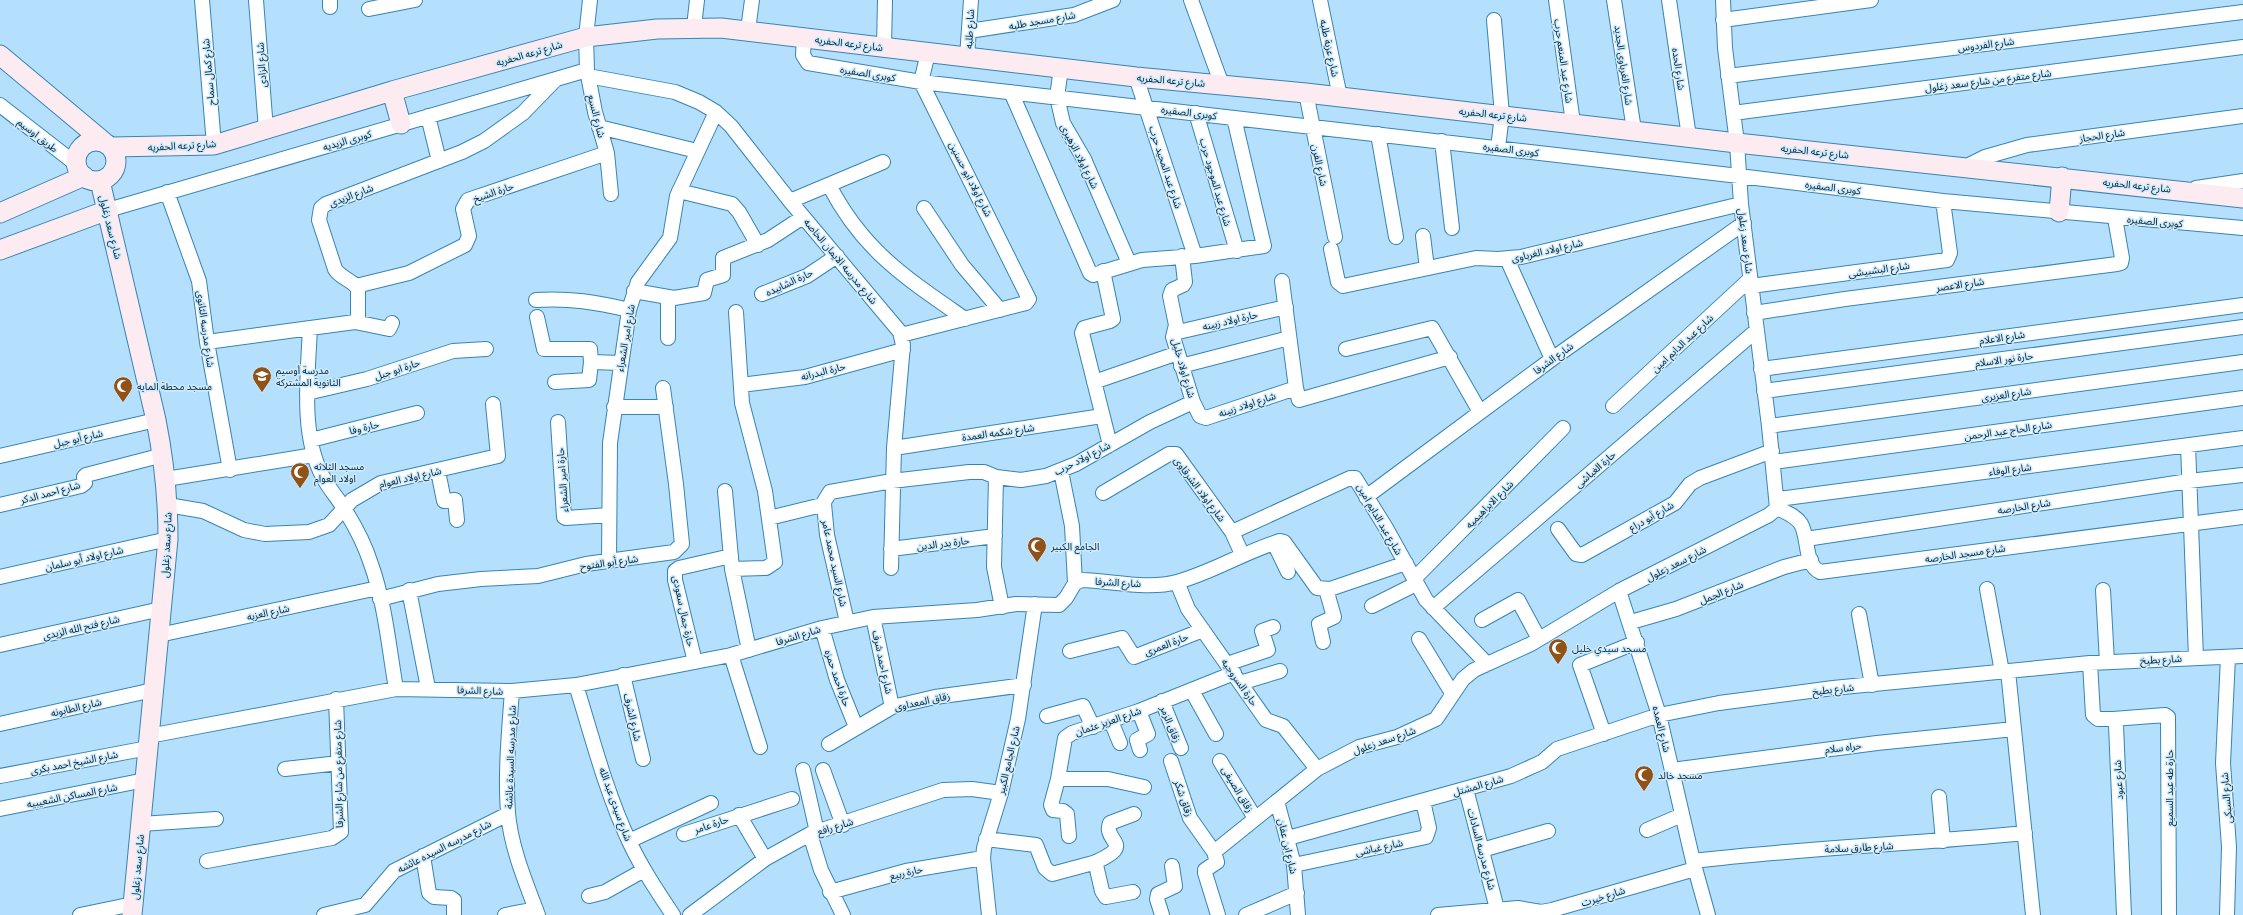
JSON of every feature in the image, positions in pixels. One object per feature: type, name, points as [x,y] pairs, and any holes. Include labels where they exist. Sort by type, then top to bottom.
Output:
[{"type":"street","name":"شارع كمال سماح","points":[[202,0],[214,145]]},
{"type":"street","name":"شارع الزادى","points":[[256,0],[266,130]]},
{"type":"street","points":[[369,9],[415,0]]},
{"type":"street","name":"شارع السبع","points":[[590,0],[586,37],[587,73],[599,127],[607,153],[611,194]]},
{"type":"street","points":[[694,27],[697,0]]},
{"type":"street","points":[[748,30],[752,0]]},
{"type":"street","points":[[884,47],[885,0]]},
{"type":"street","name":"شارع طلبه","points":[[967,57],[971,0]]},
{"type":"street","name":"شارع مسجد طلبه","points":[[969,31],[1050,20],[1098,3],[1113,0]]},
{"type":"street","points":[[1191,0],[1222,85]]},
{"type":"street","name":"شارع عزبة طلبه","points":[[1320,0],[1340,97]]},
{"type":"street","name":"شارع عبد المنعم حرب","points":[[1556,0],[1573,123]]},
{"type":"street","name":"شارع الغرباوى الجديد","points":[[1614,0],[1634,130]]},
{"type":"street","name":"شارع الحده","points":[[1669,0],[1689,137]]},
{"type":"street","name":"شارع سعد زعلول","points":[[1214,852],[1317,769],[1359,747],[1397,736],[1436,719],[1443,711],[1452,693],[1463,679],[1488,664],[1539,639],[1619,591],[1770,515],[1777,504],[1769,426],[1741,204],[1737,143],[1728,76],[1723,20],[1723,0]]},
{"type":"street","points":[[1723,20],[1871,0]]},
{"type":"street","name":"شارع الفردوس","points":[[1728,76],[2243,12]]},
{"type":"street","points":[[1494,20],[1502,115],[1498,148]]},
{"type":"street","name":"شارع ترعه الحفريه","points":[[108,144],[214,145],[392,91],[586,37],[658,29],[694,27],[748,30],[804,38],[1136,77],[1306,93],[1737,143],[2183,190],[2243,198]]},
{"type":"street","name":"كوبرى الصفيره","points":[[804,38],[803,55],[808,63],[921,82],[1312,126],[1943,201],[2115,218],[2243,228]]},
{"type":"street","name":"شارع متفرع من شارع سعد زغلول","points":[[1733,113],[2243,47]]},
{"type":"street","points":[[921,82],[928,53]]},
{"type":"street","points":[[0,55],[108,144],[117,158],[111,175],[86,174],[0,213]]},
{"type":"street","name":"شارع اولاد الزهيرى","points":[[1061,68],[1057,97],[1063,123],[1084,159],[1129,263]]},
{"type":"street","name":"كوبرى الزيديه","points":[[108,210],[556,79],[587,73]]},
{"type":"street","name":"شارع مدرسه الايمان الخاصه","points":[[587,73],[675,92],[693,99],[716,112],[731,126],[803,217],[902,335]]},
{"type":"street","name":"شارع عبد المجيد حرب","points":[[1136,77],[1147,108],[1188,256]]},
{"type":"street","name":"شارع الزيدى","points":[[356,286],[339,274],[335,269],[319,220],[321,208],[326,204],[439,161],[484,142],[524,113],[556,79]]},
{"type":"street","name":"شارع اولاد ابو حسنين","points":[[921,82],[1028,294],[1029,299],[1026,303],[1000,310]]},
{"type":"street","points":[[392,91],[401,124]]},
{"type":"street","points":[[1011,92],[1090,273],[1093,275],[1129,263],[1262,247],[1264,244],[1234,118]]},
{"type":"street","name":"شارع الفرن","points":[[1306,93],[1333,243]]},
{"type":"street","name":"طريق اوسيم","points":[[0,105],[6,117],[86,174]]},
{"type":"street","name":"شارع امير الشعراء","points":[[609,560],[610,444],[614,407],[629,310],[634,291],[670,238],[679,191],[716,112]]},
{"type":"street","name":"شارع عبد الموجود حرب","points":[[1196,113],[1237,251]]},
{"type":"street","points":[[428,116],[439,161]]},
{"type":"street","name":"شارع الحجاز","points":[[1965,167],[1985,157],[2027,145],[2243,116]]},
{"type":"street","points":[[599,127],[697,151]]},
{"type":"street","points":[[1378,134],[1396,238]]},
{"type":"street","points":[[86,174],[77,156],[82,146],[92,141],[108,144]]},
{"type":"street","points":[[1442,142],[1452,228]]},
{"type":"street","name":"حارة الشيخ","points":[[356,286],[409,273],[465,245],[469,236],[462,209],[468,200],[607,153]]},
{"type":"street","points":[[790,201],[883,162]]},
{"type":"street","name":"شارع سعد زغلول","points":[[86,174],[108,210],[156,420],[163,455],[168,506],[168,539],[133,910]]},
{"type":"street","points":[[2059,212],[2062,177]]},
{"type":"street","points":[[2183,190],[2243,181]]},
{"type":"street","points":[[829,185],[847,217],[881,258],[911,282],[965,319]]},
{"type":"street","points":[[679,191],[732,204],[739,212],[758,245]]},
{"type":"street","name":"شارع مدرسه الثانوى","points":[[167,192],[199,281],[207,342],[230,470]]},
{"type":"street","name":"شارع البشبيشى","points":[[1751,283],[1947,260],[1950,253],[1943,201]]},
{"type":"street","name":"شارع اولاد الغرباوى","points":[[1333,243],[1338,282],[1342,286],[1476,258],[1507,259],[1741,204]]},
{"type":"street","points":[[891,568],[892,481],[903,350],[902,335],[1000,310],[962,265],[924,208]]},
{"type":"street","points":[[0,250],[108,210]]},
{"type":"street","points":[[634,291],[668,298],[680,298],[704,293],[707,280],[723,275],[723,258],[758,245],[803,217]]},
{"type":"street","name":"شارع الاعصر","points":[[1754,313],[1852,298],[2121,263],[2122,258],[2115,218]]},
{"type":"street","name":"شارع الشرفا","points":[[1366,497],[1552,359],[1744,223]]},
{"type":"street","points":[[1423,236],[1427,268]]},
{"type":"street","name":"حارة الشابيده","points":[[762,294],[806,276],[837,256]]},
{"type":"street","name":"شارع اولاد خليل","points":[[1188,256],[1184,285],[1172,290],[1170,296],[1176,325],[1174,332],[1179,360],[1193,402],[1200,416]]},
{"type":"street","points":[[1507,259],[1552,359]]},
{"type":"street","points":[[1103,271],[1113,319],[1110,322],[1082,330],[1110,445]]},
{"type":"street","points":[[1282,281],[1298,399],[1450,357]]},
{"type":"street","name":"شارع عبد الدايم امين","points":[[1613,406],[1751,283]]},
{"type":"street","points":[[355,322],[358,318],[358,289],[356,286]]},
{"type":"street","points":[[536,300],[563,298],[586,300],[629,310]]},
{"type":"street","points":[[668,298],[668,338]]},
{"type":"street","name":"شارع الاعلام","points":[[1761,369],[2243,305]]},
{"type":"street","name":"حارة اولاد زبينه","points":[[1174,332],[1286,307]]},
{"type":"street","points":[[732,563],[766,568],[773,564],[775,558],[766,491],[742,404],[736,312]]},
{"type":"street","points":[[536,317],[544,349],[590,349],[591,362],[589,380],[555,382]]},
{"type":"street","points":[[207,342],[355,322],[389,329],[392,323]]},
{"type":"street","name":"حارة نور الاسلام","points":[[1764,391],[2243,327]]},
{"type":"street","points":[[310,328],[307,393],[311,440],[314,455],[322,476],[331,492],[344,508],[362,541],[379,594],[396,689]]},
{"type":"street","points":[[1346,350],[1432,328],[1450,357],[1480,412]]},
{"type":"street","name":"حارة الغباشى","points":[[1433,608],[1757,330]]},
{"type":"street","points":[[1094,382],[1179,360],[1289,338]]},
{"type":"street","name":"حارة ابو جبل","points":[[307,393],[366,379],[453,351],[486,349]]},
{"type":"street","name":"حارة البدرانه","points":[[741,385],[805,377],[903,350]]},
{"type":"street","points":[[591,362],[621,363]]},
{"type":"street","name":"شارع العزيرى","points":[[1769,426],[2243,362]]},
{"type":"street","name":"شارع أبو الفتوح","points":[[379,594],[459,581],[538,576],[609,560],[668,554],[674,552],[682,544],[676,484],[663,388]]},
{"type":"street","name":"شارع اولاد زبينه","points":[[1200,416],[1206,418],[1296,388]]},
{"type":"street","name":"شارع الحاج عبد الرحمن","points":[[1772,456],[2243,398]]},
{"type":"street","name":"شارع اولاد حرب","points":[[824,504],[830,492],[892,481],[973,472],[984,472],[996,477],[1021,480],[1040,478],[1061,471],[1150,422],[1193,402]]},
{"type":"street","name":"شارع اولاد العوام","points":[[168,506],[203,511],[244,530],[287,534],[309,532],[329,525],[344,508],[361,493],[380,483],[498,456],[493,404]]},
{"type":"street","points":[[614,407],[666,407]]},
{"type":"street","name":"حارة وفا","points":[[311,440],[417,413]]},
{"type":"street","name":"شارع شكمه العمدة","points":[[894,448],[1102,416]]},
{"type":"street","name":"شارع أبو جبل","points":[[0,456],[156,420]]},
{"type":"street","name":"حارة امير الشعراء","points":[[558,422],[564,517],[609,515]]},
{"type":"street","name":"شارع الابراهيميه","points":[[1372,606],[1415,582],[1563,428]]},
{"type":"street","name":"شارع الوفاء","points":[[1777,504],[2243,438]]},
{"type":"street","points":[[2188,445],[2196,658]]},
{"type":"street","name":"شارع اولاد الشرقاوى","points":[[1103,493],[1169,454],[1176,454],[1232,532],[1242,554]]},
{"type":"street","name":"شارع احمد الدكر","points":[[0,505],[81,486],[84,483],[84,477],[86,475],[163,455]]},
{"type":"street","points":[[166,479],[230,470],[314,455]]},
{"type":"street","name":"شارع أبو دراع","points":[[1558,529],[1576,554],[1582,555],[1675,503],[1690,484],[1700,478],[1772,456]]},
{"type":"street","points":[[438,470],[444,501],[454,500],[457,520]]},
{"type":"street","points":[[1061,471],[1072,526],[1075,583]]},
{"type":"street","name":"شارع الخارصه","points":[[1806,539],[2189,481],[2243,475]]},
{"type":"street","points":[[996,477],[996,536],[994,567],[1002,607]]},
{"type":"street","name":"شارع عبد الدايم امين","points":[[1232,532],[1350,478],[1357,480],[1406,563],[1415,582],[1433,608],[1488,664]]},
{"type":"street","points":[[725,491],[732,563],[749,650]]},
{"type":"street","points":[[770,518],[824,504]]},
{"type":"street","name":"شارع السيد محمد عامر","points":[[824,504],[827,536],[847,622]]},
{"type":"street","points":[[1777,504],[1801,524],[1811,560]]},
{"type":"street","points":[[2191,523],[2243,516]]},
{"type":"street","name":"شارع مسجد الخارصه","points":[[1811,560],[1812,565],[1820,572],[2191,523]]},
{"type":"street","name":"حارة بدر الدين","points":[[891,549],[996,536]]},
{"type":"street","name":"شارع اولاد أبو سلمان","points":[[0,578],[168,539]]},
{"type":"street","points":[[1288,572],[1274,543],[1284,542],[1317,588],[1326,590],[1406,563]]},
{"type":"street","name":"شارع الشرفا","points":[[148,742],[336,699],[396,689],[428,688],[512,691],[576,685],[731,655],[822,628],[873,617],[1035,604],[1059,605],[1066,598],[1075,583],[1082,580],[1148,584],[1177,582],[1212,569],[1242,554],[1274,543]]},
{"type":"street","name":"شارع الجمل","points":[[1630,622],[1676,609],[1784,567],[1811,560]]},
{"type":"street","name":"حارة جمال سعودى","points":[[695,662],[675,580],[675,571],[679,568],[732,563]]},
{"type":"street","name":"حارة السروجيه","points":[[1177,582],[1186,605],[1266,720],[1284,726],[1317,769]]},
{"type":"street","points":[[1987,588],[2005,672],[2014,729],[2033,915]]},
{"type":"street","points":[[409,590],[428,688]]},
{"type":"street","points":[[1323,642],[1319,624],[1334,617],[1326,590]]},
{"type":"street","points":[[2103,590],[2107,662]]},
{"type":"street","name":"شارع العمده","points":[[1619,591],[1637,642],[1659,715],[1694,865],[1708,915]]},
{"type":"street","name":"شارع العزبه","points":[[159,635],[379,594]]},
{"type":"street","points":[[1482,620],[1518,600],[1539,639]]},
{"type":"street","name":"شارع الجامع الكبير","points":[[990,915],[983,858],[986,839],[1001,793],[1024,685],[1035,604]]},
{"type":"street","name":"شارع فتح الله الزيدى","points":[[0,645],[161,609]]},
{"type":"street","points":[[1859,614],[1872,685]]},
{"type":"street","name":"شارع احمد شرف","points":[[873,617],[892,707]]},
{"type":"street","points":[[1233,673],[1268,650],[1262,632],[1273,627]]},
{"type":"street","name":"حارة احمد حمزه","points":[[822,628],[837,680],[856,727]]},
{"type":"street","name":"حارة العمرى","points":[[1070,651],[1122,638],[1134,657],[1203,630]]},
{"type":"street","points":[[1419,639],[1452,693]]},
{"type":"street","points":[[1604,734],[1580,667],[1584,662],[1637,642]]},
{"type":"street","points":[[731,655],[760,747]]},
{"type":"street","name":"شارع بطيخ","points":[[1659,715],[1719,703],[1872,685],[2090,663],[2243,656]]},
{"type":"street","name":"شارع السبكى","points":[[2226,915],[2228,835],[2223,763],[2228,657]]},
{"type":"street","points":[[2090,663],[2093,715],[2098,719],[2112,719]]},
{"type":"street","points":[[1233,673],[1280,671]]},
{"type":"street","name":"شارع العزيز عثمان","points":[[1068,836],[1067,814],[1052,808],[1065,738],[1072,733],[1139,711],[1162,701],[1192,691],[1233,673]]},
{"type":"street","name":"شارع الشرف","points":[[623,675],[643,759]]},
{"type":"street","name":"شارع سيدى عبد الله","points":[[576,685],[610,792],[628,841],[644,870],[673,915]]},
{"type":"street","name":"زقاق المعداوى","points":[[829,744],[892,707],[935,697],[1024,685]]},
{"type":"street","name":"شارع الطابونه","points":[[0,724],[153,690]]},
{"type":"street","name":"شارع مدرسه السيدة عائشة","points":[[512,691],[508,814],[512,840],[537,912]]},
{"type":"street","points":[[1192,691],[1216,734]]},
{"type":"street","name":"شارع متفرع من شارع الشرفا","points":[[207,860],[338,836],[342,827],[336,699]]},
{"type":"street","name":"زقاق الزمر","points":[[1162,701],[1181,748]]},
{"type":"street","points":[[1047,716],[1084,707],[1094,727]]},
{"type":"street","points":[[1139,711],[1148,734],[1137,740],[1140,750]]},
{"type":"street","name":"حارة طه عبد السميع","points":[[2112,719],[2165,714],[2168,717],[2169,915]]},
{"type":"street","name":"شارع المشتل","points":[[1288,838],[1466,789],[1528,769],[1542,762],[1557,749],[1659,715]]},
{"type":"street","name":"شارع عبود","points":[[2112,719],[2116,725],[2124,915]]},
{"type":"street","points":[[1111,721],[1120,743]]},
{"type":"street","name":"حراه سلام","points":[[1672,770],[1869,744],[2014,729]]},
{"type":"street","name":"شارع الشيخ احمد بكرى","points":[[0,776],[148,742]]},
{"type":"street","name":"زقاق شكر","points":[[1171,761],[1190,818],[1214,852]]},
{"type":"street","name":"زقاق الصيفى","points":[[1220,761],[1255,818]]},
{"type":"street","points":[[285,768],[339,763]]},
{"type":"street","points":[[803,770],[821,870],[830,892],[844,915]]},
{"type":"street","points":[[823,770],[843,825]]},
{"type":"street","points":[[1058,779],[1108,779],[1144,787]]},
{"type":"street","name":"شارع المساكن الشعيبيه","points":[[0,809],[145,780]]},
{"type":"street","name":"شارع رافع","points":[[694,914],[765,859],[814,833],[843,825],[943,790],[972,789],[1001,793]]},
{"type":"street","name":"شارع مدرسه السادات","points":[[1466,789],[1497,909]]},
{"type":"street","points":[[1939,797],[1943,841]]},
{"type":"street","name":"حارة عامر","points":[[684,834],[792,798]]},
{"type":"street","name":"شارع ابن عفان","points":[[1277,801],[1294,865],[1298,915]]},
{"type":"street","name":"شارع غباشى","points":[[1294,865],[1426,837],[1429,828],[1423,801]]},
{"type":"street","points":[[628,841],[711,803]]},
{"type":"street","name":"شارع مدرسه السيده عائشه","points":[[324,915],[365,905],[389,874],[508,814]]},
{"type":"street","points":[[986,839],[1036,845],[1045,868],[1052,874],[1093,863],[1109,856],[1115,850],[1116,846],[1109,827],[1110,823],[1134,814]]},
{"type":"street","name":"حارة عامر","points":[[739,815],[765,859]]},
{"type":"street","points":[[1647,830],[1682,815]]},
{"type":"street","points":[[141,824],[216,820]]},
{"type":"street","points":[[1482,850],[1548,831]]},
{"type":"street","name":"شارع طارق سلامة","points":[[1694,865],[1776,852],[1943,841],[2025,833]]},
{"type":"street","points":[[1214,852],[1217,862],[1205,870],[1205,872],[1218,915]]},
{"type":"street","points":[[423,856],[428,893],[434,897],[451,898],[454,900],[454,915]]},
{"type":"street","name":"حارة ربيع","points":[[830,892],[906,871],[983,858]]},
{"type":"street","points":[[1093,863],[1096,865],[1102,891],[1106,897],[1133,892]]},
{"type":"street","name":"شارع خيرت","points":[[1438,915],[1464,914],[1497,909],[1518,908],[1541,913],[1566,908],[1694,865]]},
{"type":"street","points":[[1162,915],[1156,899],[1158,894],[1175,886],[1172,866]]},
{"type":"street","points":[[589,896],[605,892],[644,870]]},
{"type":"street","points":[[1246,915],[1297,893]]},
{"type":"street","points":[[80,915],[133,910]]},
{"type":"street","points":[[505,915],[537,912]]},
{"type":"place","name":"مدرسة أوسيم الثانوية المشتركة","points":[[262,393]]},
{"type":"place","name":"مسجد محطة المايه","points":[[123,403]]},
{"type":"place","name":"مسجد الثلاثه اولاد العوام","points":[[300,489]]},
{"type":"place","name":"الجامع الكبير","points":[[1037,563]]},
{"type":"place","name":"مسجد سيدي خليل","points":[[1558,665]]},
{"type":"place","name":"مسجد خالد","points":[[1644,792]]}]
